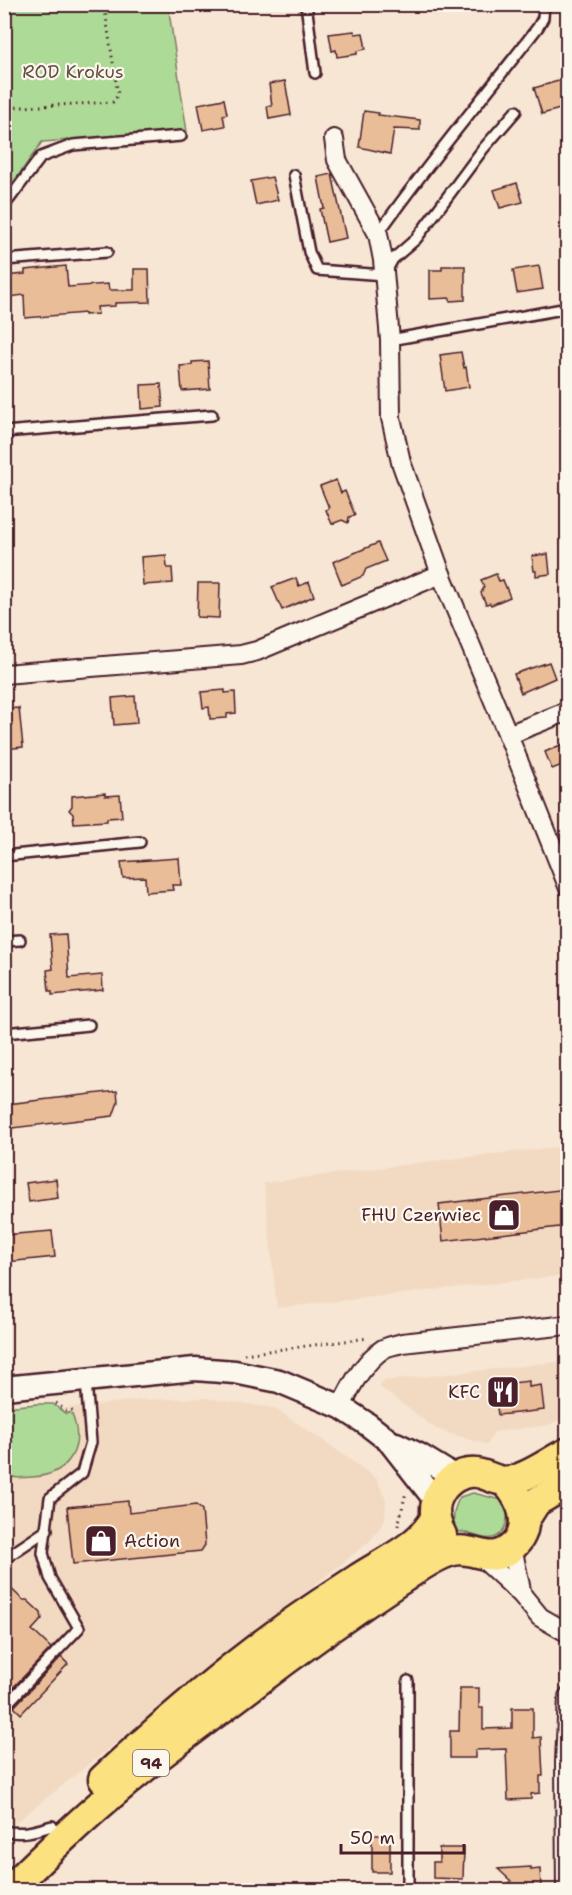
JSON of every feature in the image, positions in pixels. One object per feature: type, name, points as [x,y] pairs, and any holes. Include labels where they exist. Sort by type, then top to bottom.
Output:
[{"type":"main road","points":[[455,1477],[476,1473],[506,1482],[515,1480],[567,1452]]},
{"type":"main road","name":"94","points":[[5,1870],[158,1728],[212,1684],[267,1641],[409,1546],[430,1528],[443,1487],[455,1477]]},
{"type":"main road","points":[[506,1482],[518,1496],[524,1521]]},
{"type":"main road","points":[[512,1547],[536,1502],[567,1483]]},
{"type":"main road","points":[[436,1509],[443,1538],[466,1553]]},
{"type":"main road","name":"94","points":[[9,1890],[122,1786],[303,1647],[358,1608],[406,1576],[466,1553],[491,1556],[504,1554],[512,1547]]},
{"type":"street","points":[[334,139],[337,160],[378,234],[390,340],[391,418],[401,462],[441,574],[508,735],[567,886]]},
{"type":"street","points":[[4,674],[241,655],[257,651],[441,574]]},
{"type":"street","points":[[508,735],[567,711]]},
{"type":"street","points":[[341,1407],[346,1395],[365,1368],[385,1347],[402,1343],[567,1325]]},
{"type":"street","points":[[4,1388],[195,1369],[235,1372],[279,1381],[341,1407],[389,1441],[455,1477]]},
{"type":"street","points":[[389,1441],[436,1509]]},
{"type":"street","points":[[512,1547],[522,1595]]},
{"type":"street","points":[[466,1553],[522,1595],[540,1617],[567,1633]]},
{"type":"street","points":[[566,1890],[567,1697]]},
{"type":"street","points":[[5,1870],[9,1890]]},
{"type":"lane","points":[[306,4],[315,73]]},
{"type":"lane","points":[[378,234],[413,183],[538,27],[543,18],[544,4]]},
{"type":"lane","points":[[294,175],[309,252],[316,270],[384,275],[393,259],[416,239],[483,149],[516,111]]},
{"type":"lane","points":[[4,206],[41,157],[74,146],[181,136]]},
{"type":"lane","points":[[4,260],[107,252]]},
{"type":"lane","points":[[390,340],[567,308]]},
{"type":"lane","points":[[4,432],[212,415]]},
{"type":"lane","points":[[4,856],[140,842]]},
{"type":"lane","points":[[4,941],[20,940]]},
{"type":"lane","points":[[4,1033],[89,1025]]},
{"type":"lane","points":[[4,1707],[79,1628],[50,1578],[43,1553],[48,1530],[50,1498],[82,1473],[91,1442],[86,1380]]},
{"type":"lane","points":[[4,1559],[48,1530]]},
{"type":"lane","points":[[408,1682],[408,1890]]},
{"type":"lane","points":[[4,1831],[18,1834],[52,1826]]},
{"type":"path","points":[[4,108],[113,102],[118,95],[104,4]]},
{"type":"path","points":[[238,1354],[380,1337]]},
{"type":"path","points":[[398,1528],[407,1488]]},
{"type":"shaded area","points":[[558,1147],[563,1187],[567,1187],[567,1275],[277,1308],[264,1183]]},
{"type":"shaded area","points":[[567,1361],[567,1416],[549,1425],[494,1432],[487,1445],[436,1429],[380,1387],[383,1381]]},
{"type":"shaded area","points":[[206,1398],[274,1408],[327,1443],[377,1479],[386,1500],[385,1520],[370,1541],[5,1831],[5,1415],[139,1400]]},
{"type":"green space","name":"ROD Krokus","points":[[5,5],[168,5],[187,132],[42,142],[5,194]]},
{"type":"green space","points":[[53,1404],[66,1414],[71,1412],[77,1436],[71,1457],[65,1465],[45,1475],[18,1478],[8,1476],[5,1474],[5,1407]]},
{"type":"green space","points":[[473,1493],[506,1501],[507,1521],[502,1532],[497,1536],[484,1538],[456,1531],[454,1514],[460,1497]]},
{"type":"building","points":[[354,31],[355,34],[363,33],[366,49],[357,51],[357,54],[337,57],[336,50],[332,51],[329,34]]},
{"type":"building","points":[[562,80],[567,97],[567,107],[542,114],[534,88]]},
{"type":"building","points":[[285,81],[291,115],[269,119],[267,106],[272,106],[269,84]]},
{"type":"building","points":[[224,99],[227,114],[223,115],[225,126],[203,130],[198,104]]},
{"type":"building","points":[[364,111],[420,120],[420,130],[394,129],[390,154],[359,147]]},
{"type":"building","points":[[332,174],[346,238],[327,242],[320,209],[324,208],[318,177]]},
{"type":"building","points":[[272,177],[278,200],[256,205],[251,181]]},
{"type":"building","points":[[517,183],[523,202],[500,208],[494,190]]},
{"type":"building","points":[[66,266],[68,287],[108,284],[109,290],[134,290],[134,269],[149,269],[150,302],[115,303],[115,306],[97,307],[98,314],[25,318],[24,295],[9,297],[8,294],[4,294],[4,276],[25,274],[25,270]]},
{"type":"building","points":[[442,266],[465,266],[465,300],[430,299],[430,270],[442,270]]},
{"type":"building","points":[[539,266],[543,289],[517,293],[513,270]]},
{"type":"building","points":[[461,352],[469,387],[445,391],[440,355]]},
{"type":"building","points":[[208,361],[210,389],[182,391],[180,366],[192,365],[192,362]]},
{"type":"building","points":[[161,384],[163,407],[142,409],[141,385]]},
{"type":"building","points":[[336,480],[341,493],[345,491],[355,515],[349,517],[348,523],[342,520],[332,524],[326,510],[329,508],[320,486]]},
{"type":"building","points":[[378,543],[386,561],[366,569],[363,576],[342,585],[333,562]]},
{"type":"building","points":[[548,554],[550,574],[536,576],[532,556]]},
{"type":"building","points":[[166,555],[167,568],[172,568],[173,583],[143,585],[141,557]]},
{"type":"building","points":[[496,574],[499,581],[503,580],[510,597],[491,605],[486,604],[481,593],[484,587],[481,580]]},
{"type":"building","points":[[296,578],[299,586],[309,582],[314,596],[282,610],[272,587]]},
{"type":"building","points":[[198,583],[220,583],[219,618],[197,617]]},
{"type":"building","points":[[549,662],[555,678],[521,693],[514,674]]},
{"type":"building","points":[[225,690],[225,693],[235,692],[236,713],[227,714],[227,718],[210,719],[209,707],[203,708],[201,692]]},
{"type":"building","points":[[135,696],[137,723],[114,725],[112,698]]},
{"type":"building","points":[[19,708],[23,747],[4,749],[4,709]]},
{"type":"building","points":[[567,742],[567,763],[552,769],[545,752]]},
{"type":"building","points":[[105,793],[105,796],[120,795],[122,817],[107,818],[107,821],[74,823],[73,814],[69,810],[72,806],[72,796]]},
{"type":"building","points":[[179,858],[181,885],[172,885],[173,890],[146,892],[145,877],[123,878],[121,862]]},
{"type":"building","points":[[66,934],[69,978],[102,975],[103,990],[52,995],[52,991],[49,991],[47,970],[53,969],[50,935]]},
{"type":"building","points":[[117,1091],[118,1102],[113,1116],[4,1129],[4,1114],[8,1114],[7,1104]]},
{"type":"building","points":[[56,1179],[58,1198],[29,1202],[26,1183]]},
{"type":"building","name":"FHU Czerwiec","points":[[567,1189],[567,1226],[443,1241],[439,1204]]},
{"type":"building","points":[[52,1231],[55,1257],[7,1262],[4,1235]]},
{"type":"building","points":[[529,1381],[529,1387],[541,1385],[544,1410],[498,1415],[494,1385]]},
{"type":"building","points":[[128,1501],[129,1513],[196,1505],[202,1510],[205,1545],[201,1551],[73,1564],[67,1507]]},
{"type":"building","points":[[4,1582],[41,1613],[42,1619],[32,1630],[51,1648],[4,1697]]},
{"type":"building","points":[[61,1657],[68,1664],[21,1714],[14,1707]]},
{"type":"building","points":[[460,1688],[479,1688],[479,1708],[483,1708],[483,1729],[512,1728],[512,1708],[533,1708],[533,1738],[541,1737],[543,1776],[540,1776],[540,1793],[531,1794],[531,1799],[508,1800],[506,1749],[475,1750],[475,1758],[450,1758],[450,1731],[459,1731]]},
{"type":"building","points":[[372,1835],[390,1835],[390,1872],[372,1872]]},
{"type":"building","points":[[439,1848],[464,1848],[463,1879],[433,1878],[433,1862],[439,1862]]},
{"type":"building","points":[[531,1867],[531,1870],[540,1869],[541,1887],[532,1887],[532,1890],[503,1890],[511,1881],[498,1869]]},
{"type":"place","name":"FHU Czerwiec","points":[[504,1215]]},
{"type":"place","name":"KFC","points":[[503,1392]]},
{"type":"place","name":"Action","points":[[101,1541]]}]
